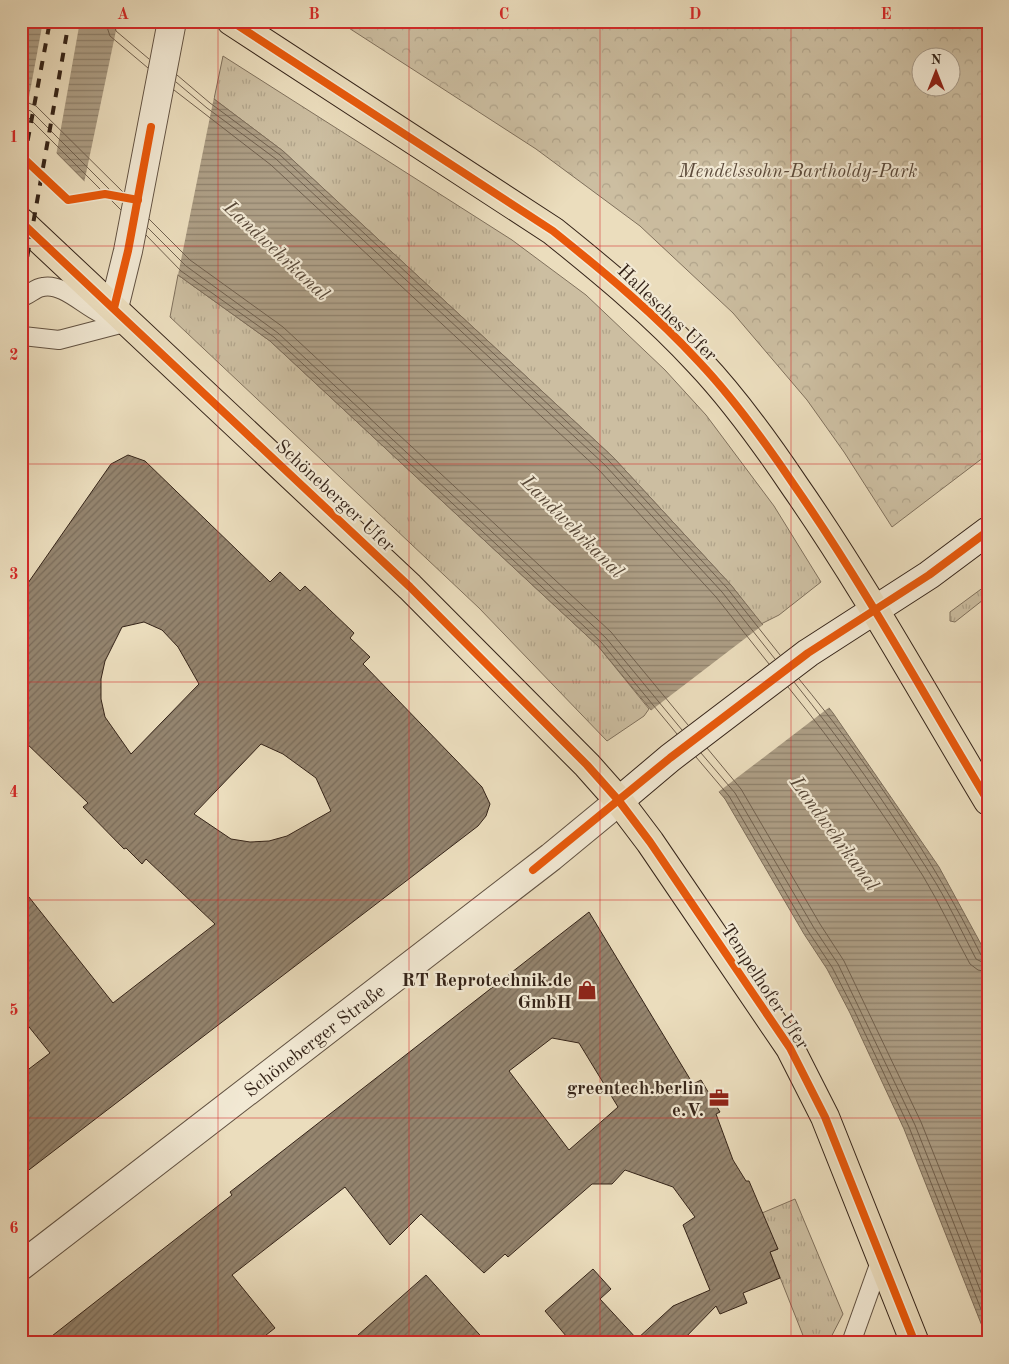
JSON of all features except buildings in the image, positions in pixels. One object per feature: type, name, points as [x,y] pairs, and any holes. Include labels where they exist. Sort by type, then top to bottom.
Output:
[{"type":"main road","name":"Hallesches Ufer","points":[[231,21],[553,231],[598,266],[649,312],[700,363],[759,434],[848,563],[988,801]]},
{"type":"main road","name":"Schöneberger Ufer","points":[[21,222],[410,587],[588,765],[619,801]]},
{"type":"main road","name":"Tempelhofer Ufer","points":[[619,801],[650,842],[790,1048],[825,1117],[915,1343]]},
{"type":"street","points":[[121,315],[128,250],[171,23]]},
{"type":"street","points":[[874,608],[929,575],[988,531]]},
{"type":"street","name":"Schöneberger Straße","points":[[21,1266],[552,857],[675,755],[808,652],[874,608]]},
{"type":"lane","points":[[21,297],[45,286],[70,292],[82,304],[100,313],[121,315]]},
{"type":"lane","points":[[23,336],[59,340],[121,315]]},
{"type":"lane","points":[[851,1343],[882,1260]]},
{"type":"green space","name":"Mendelssohn-Bartholdy-Park","points":[[338,21],[988,21],[988,454],[892,527],[844,452],[807,400],[733,313],[640,226],[536,149]]},
{"type":"green space","points":[[223,56],[512,240],[586,295],[665,370],[706,415],[774,506],[821,582],[779,615],[761,624],[731,585],[613,457],[283,151],[214,99]]},
{"type":"green space","points":[[178,275],[270,341],[598,646],[649,709],[644,716],[607,741],[479,608],[170,317]]},
{"type":"green space","points":[[988,584],[988,596],[955,622],[950,621],[950,612]]},
{"type":"green space","points":[[795,1199],[843,1314],[828,1343],[806,1343],[770,1252],[778,1249],[755,1216]]},
{"type":"water","name":"Landwehrkanal","points":[[21,21],[122,21],[214,99],[283,151],[613,457],[731,585],[833,713],[939,867],[988,957],[988,1341],[904,1129],[850,1013],[827,969],[804,934],[725,799],[598,646],[270,341],[178,275],[21,117]]},
{"type":"pier","points":[[43,21],[80,21],[56,156],[24,124]]},
{"type":"pier","points":[[118,21],[126,21],[214,97],[178,275],[171,271],[84,183]]},
{"type":"pier","points":[[764,624],[831,706],[717,793],[649,712]]},
{"type":"railway","points":[[21,176],[50,21]]},
{"type":"railway","points":[[21,292],[69,21]]},
{"type":"cycle path","points":[[231,21],[553,231],[629,294],[682,344],[725,391],[749,422],[820,524],[870,602],[988,801]]},
{"type":"cycle path","points":[[114,308],[128,251],[151,127]]},
{"type":"cycle path","points":[[21,156],[68,200],[105,194],[138,200]]},
{"type":"cycle path","points":[[21,222],[410,587],[587,765],[619,801],[650,842],[790,1048],[825,1117],[915,1343]]},
{"type":"cycle path","points":[[533,870],[670,758],[808,653],[929,575],[988,531]]},
{"type":"place","name":"RT Reprotechnik.de GmbH","points":[[587,990]]},
{"type":"place","name":"greentech.berlin e.V.","points":[[719,1098]]}]
